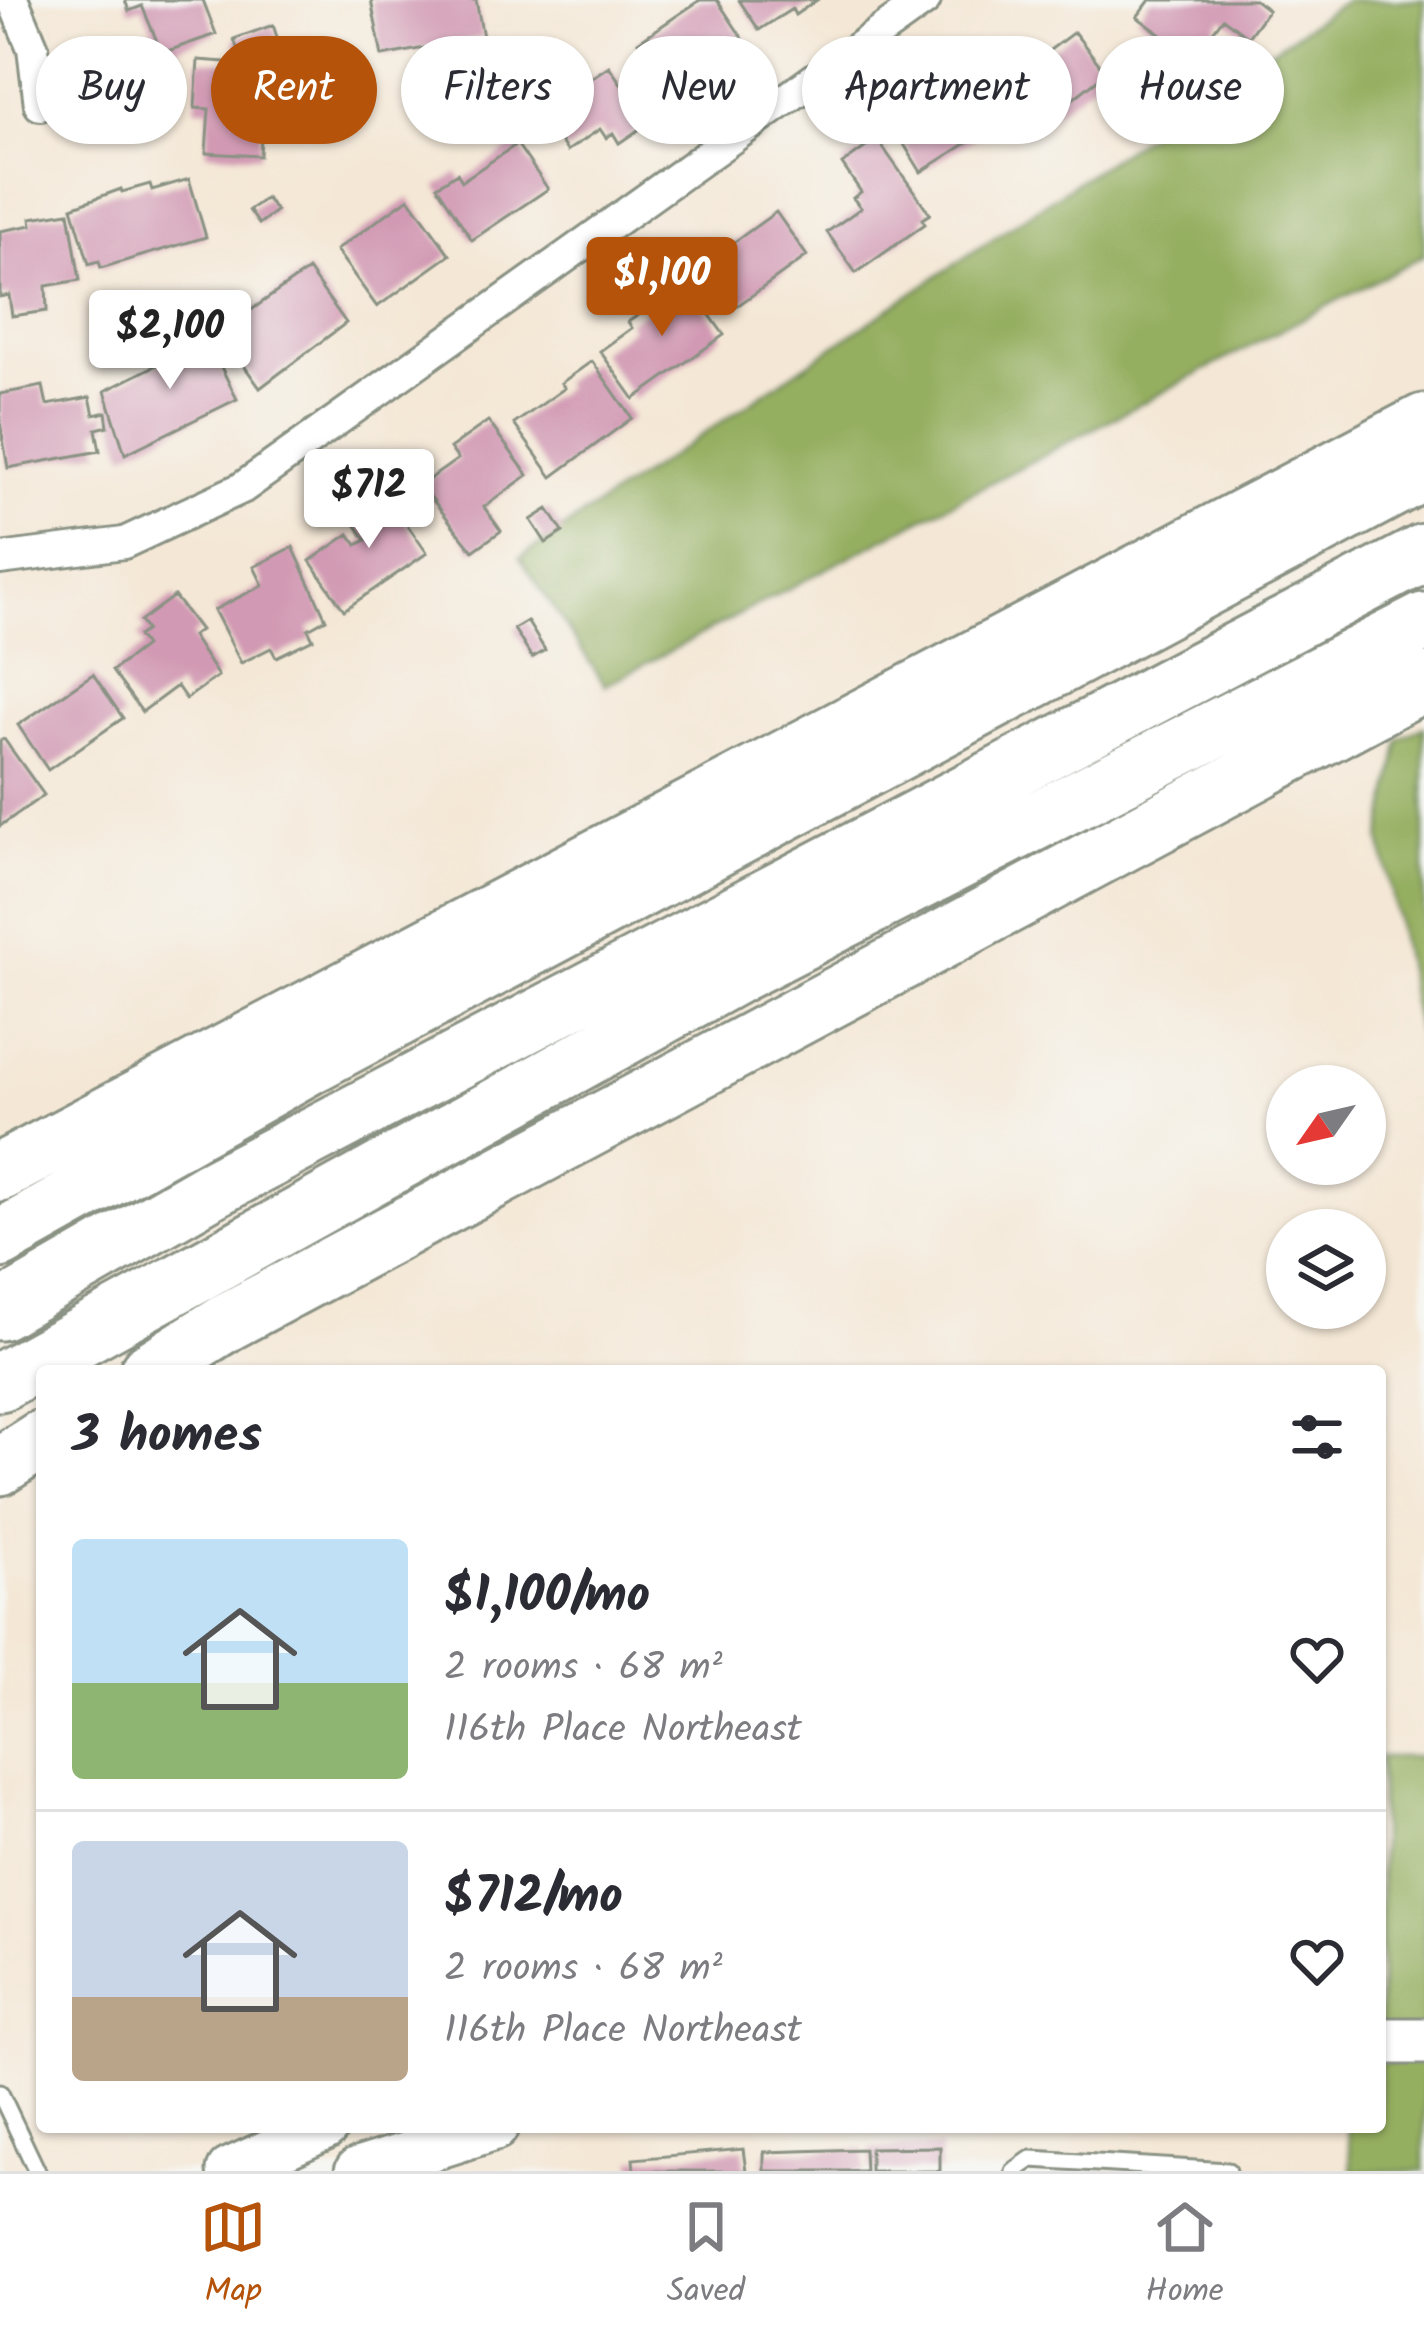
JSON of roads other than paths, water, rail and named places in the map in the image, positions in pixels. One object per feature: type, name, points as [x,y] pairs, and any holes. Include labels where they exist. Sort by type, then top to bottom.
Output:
[{"type":"highway","points":[[0,1172],[1424,423]]},
{"type":"highway","points":[[0,1239],[336,1051],[1424,471]]},
{"type":"highway","points":[[0,1311],[210,1190],[1424,553]]},
{"type":"highway","points":[[0,1382],[739,973],[1424,622]]},
{"type":"highway","points":[[158,1365],[225,1323],[1424,682]]},
{"type":"highway","points":[[436,1141],[495,1039]]},
{"type":"highway","points":[[0,1184],[161,1088]]},
{"type":"highway","points":[[0,1466],[36,1443]]},
{"type":"main road","points":[[1386,2041],[1424,2041]]},
{"type":"main road","points":[[230,2171],[312,2133]]},
{"type":"main road","points":[[358,2171],[476,2133]]},
{"type":"street","points":[[13,0],[33,48],[36,72]]},
{"type":"street","points":[[0,560],[124,543],[242,488],[925,0]]},
{"type":"lane","points":[[0,2093],[37,2171]]},
{"type":"lane","points":[[1014,2171],[1031,2159],[1228,2171]]}]
